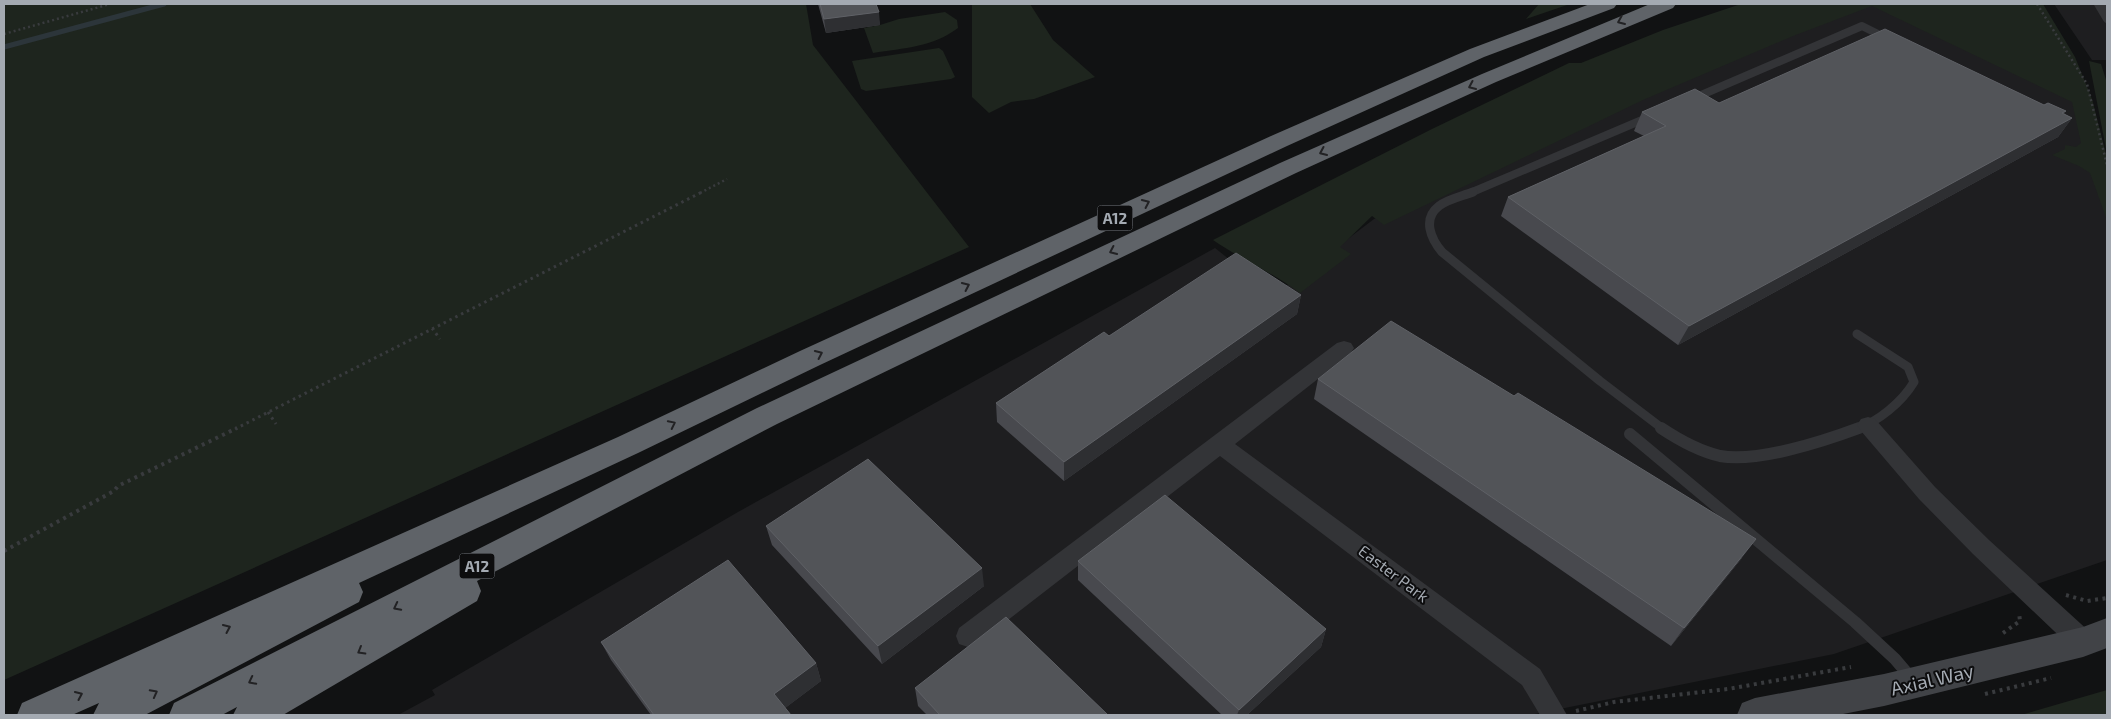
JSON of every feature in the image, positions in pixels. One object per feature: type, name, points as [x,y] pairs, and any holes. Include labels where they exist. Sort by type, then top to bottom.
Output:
[{"type":"highway","name":"A12","points":[[34,715],[628,445],[810,358],[1280,141],[1477,54],[1608,4]]},
{"type":"highway","name":"A12","points":[[186,715],[767,416],[1288,168],[1489,78],[1666,4]]},
{"type":"highway","name":"A12","points":[[251,715],[767,416]]},
{"type":"highway","name":"A12","points":[[111,715],[628,445]]},
{"type":"street","points":[[968,636],[1344,348]]},
{"type":"street","points":[[1868,425],[1941,507],[1981,547],[2095,637]]},
{"type":"street","name":"Easter Park","points":[[1220,444],[1531,677],[1561,714]]},
{"type":"street","name":"Axial Way","points":[[1755,715],[1905,671],[2095,637]]},
{"type":"lane","points":[[2107,5],[2098,4],[2107,19]]},
{"type":"lane","points":[[1682,103],[1862,26],[1897,43]]},
{"type":"lane","points":[[1655,114],[1439,206],[1428,226],[1430,239],[1442,252],[1600,381],[1684,444],[1721,456],[1758,456],[1831,438],[1868,425],[1907,394],[1914,382],[1908,367],[1856,334]]},
{"type":"lane","points":[[1630,434],[1856,622],[1905,671]]},
{"type":"path","points":[[4,34],[110,4]]},
{"type":"path","points":[[2037,4],[2087,84],[2107,165]]},
{"type":"path","points":[[4,551],[114,491],[118,486],[173,458],[182,456],[727,179]]},
{"type":"path","points":[[432,328],[440,339]]},
{"type":"path","points":[[268,412],[276,424]]},
{"type":"path","points":[[1561,714],[1614,702],[1905,671]]},
{"type":"shaded area","points":[[4,4],[806,4],[813,45],[969,247],[4,680]]},
{"type":"shaded area","points":[[972,4],[1030,4],[1053,40],[1095,77],[1034,99],[1011,102],[989,113],[972,97]]},
{"type":"shaded area","points":[[1539,4],[1570,4],[1526,19]]},
{"type":"shaded area","points":[[1741,4],[2043,4],[2075,57],[2092,99],[2107,158],[2107,220],[2090,173],[2079,166],[2052,155],[2065,149],[2065,145],[2076,147],[2081,143],[2072,102],[1872,6],[1793,36],[1643,100],[1384,225],[1372,216],[1340,247],[1351,254],[1300,293],[1213,240],[1432,129],[1569,63],[1581,63],[1663,30]]},
{"type":"shaded area","points":[[1844,4],[1877,4],[2073,98],[2107,216],[2107,560],[1834,654],[1530,715],[398,715],[435,695],[432,690],[738,512],[1215,248],[1274,295],[1374,219],[1610,101]]},
{"type":"shaded area","points":[[2054,4],[2107,4],[2107,60],[2092,60]]},
{"type":"shaded area","points":[[945,12],[957,20],[958,28],[939,39],[918,46],[873,53],[864,28],[899,19]]},
{"type":"shaded area","points":[[939,48],[943,51],[955,77],[866,91],[861,89],[852,61]]},
{"type":"shaded area","points":[[2089,61],[2101,64],[2107,83],[2107,154]]},
{"type":"shaded area","points":[[2107,690],[2107,715],[2021,715]]},
{"type":"building","points":[[820,4],[876,4],[879,12],[824,19]]},
{"type":"building","points":[[1885,29],[2044,105],[2048,103],[2066,111],[2062,113],[2072,118],[1689,326],[1508,197],[1666,126],[1642,112],[1695,89],[1719,103]]},
{"type":"building","points":[[1236,253],[1301,295],[1064,462],[996,403],[1104,332],[1109,336]]},
{"type":"building","points":[[1391,321],[1514,396],[1518,393],[1756,539],[1684,628],[1318,379]]},
{"type":"building","points":[[868,459],[982,568],[878,646],[766,526]]},
{"type":"building","points":[[1165,495],[1326,629],[1239,710],[1078,561]]},
{"type":"building","points":[[728,560],[816,663],[774,694],[791,715],[654,715],[601,642]]},
{"type":"building","points":[[1006,617],[1108,715],[940,715],[915,688]]},
{"type":"waterway","points":[[4,47],[164,4]]}]
